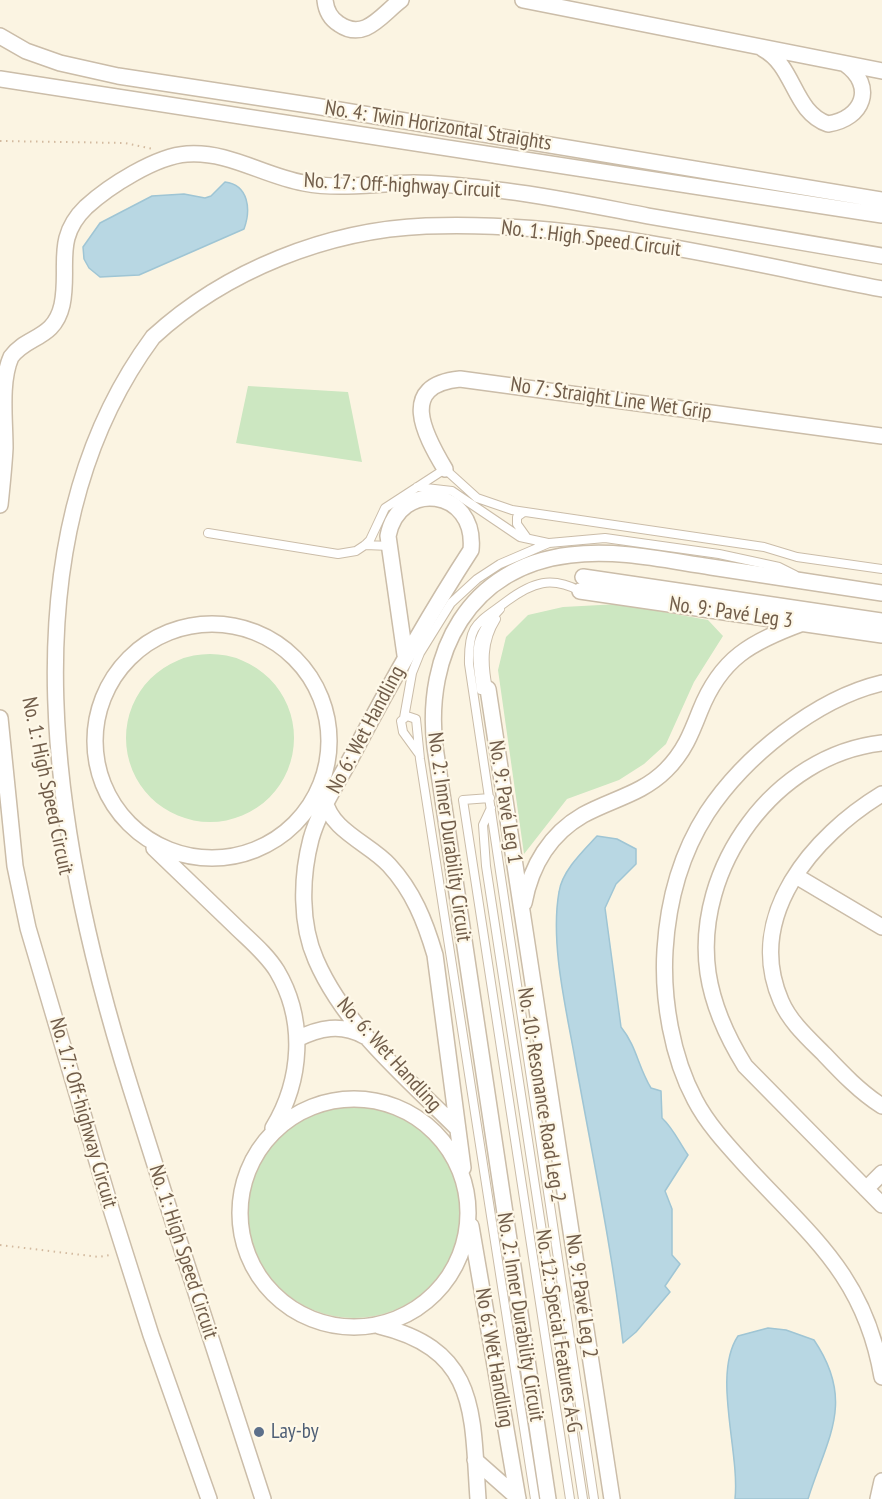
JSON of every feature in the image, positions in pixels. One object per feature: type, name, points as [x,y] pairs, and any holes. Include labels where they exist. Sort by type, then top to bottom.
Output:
[{"type":"street","points":[[325,0],[327,9],[336,22],[358,31],[369,28],[400,0]]},
{"type":"street","points":[[523,0],[882,71]]},
{"type":"street","name":"No. 4: Twin Horizontal Straights","points":[[0,36],[26,51],[60,63],[118,76],[315,105],[882,200]]},
{"type":"street","points":[[728,40],[765,50],[772,55],[784,69],[808,111],[828,124],[847,118],[859,105],[862,96],[861,79],[844,63]]},
{"type":"street","name":"No. 4: Twin Horizontal Straights","points":[[0,79],[882,215]]},
{"type":"street","name":"No. 17: Off-highway Circuit","points":[[0,505],[5,444],[2,419],[5,369],[12,356],[41,336],[58,317],[62,303],[64,247],[68,231],[88,205],[164,158],[187,154],[213,155],[304,183],[332,186],[415,183],[507,191],[567,200],[798,244],[882,256]]},
{"type":"street","name":"No. 1: High Speed Circuit","points":[[89,415],[111,384],[146,344],[195,302],[227,283],[290,255],[354,236],[389,230],[464,226],[553,230],[641,242],[882,289]]},
{"type":"street","name":"No 7: Straight Line Wet Grip","points":[[445,469],[427,435],[420,409],[427,393],[435,384],[460,379],[882,435]]},
{"type":"street","name":"No 6: Wet Handling","points":[[326,805],[405,655],[471,550],[473,535],[465,515],[456,506],[434,498],[415,501],[397,515],[390,526],[390,546],[405,655]]},
{"type":"street","name":"No. 2: Inner Durability Circuit","points":[[548,1499],[435,747],[432,711],[436,675],[449,640],[471,608],[499,582],[513,572],[568,555],[616,553],[882,593]]},
{"type":"street","points":[[582,584],[882,621]]},
{"type":"street","name":"No. 9: Pavé Leg 3","points":[[582,584],[882,635]]},
{"type":"street","name":"No 6: Wet Handling","points":[[207,623],[243,628],[276,643],[303,667],[321,699],[329,734],[325,771],[311,804],[287,831],[251,852],[211,859],[171,851],[136,831],[110,800],[95,761],[96,720],[110,682],[136,651],[171,630],[207,623]]},
{"type":"street","points":[[522,915],[528,886],[546,847],[583,815],[653,783],[681,753],[692,735],[709,690],[721,671],[753,644],[803,623]]},
{"type":"street","points":[[882,683],[844,698],[788,729],[747,764],[724,790],[693,836],[679,870],[669,910],[664,961],[666,996],[676,1048],[695,1101],[736,1155],[812,1233],[838,1265],[869,1329],[882,1377]]},
{"type":"street","name":"No. 9: Pavé Leg 1","points":[[484,690],[522,915]]},
{"type":"street","name":"No. 10: Resonance Road Leg 2","points":[[484,690],[602,1499]]},
{"type":"street","name":"No. 17: Off-highway Circuit","points":[[0,718],[20,899],[125,1251],[209,1499]]},
{"type":"street","points":[[882,742],[846,752],[811,768],[783,787],[754,815],[734,844],[722,871],[711,909],[707,948],[708,972],[716,1006],[734,1048],[745,1066],[882,1204]]},
{"type":"street","name":"No. 6: Wet Handling","points":[[325,771],[326,805],[311,838],[304,877],[305,915],[315,958],[336,999],[369,1039],[458,1129]]},
{"type":"street","points":[[882,794],[834,828],[796,876],[781,902],[773,923],[770,963],[782,1002],[804,1034],[848,1079],[882,1106]]},
{"type":"street","name":"No. 6: Wet Handling","points":[[326,805],[333,818],[388,863],[410,891],[426,922],[435,955],[464,1177]]},
{"type":"street","name":"No. 1: High Speed Circuit","points":[[51,818],[95,975],[263,1499]]},
{"type":"street","points":[[136,831],[259,949],[276,970],[286,991],[297,1039],[297,1063],[285,1109],[269,1135]]},
{"type":"street","points":[[796,876],[882,927]]},
{"type":"street","name":"No. 9: Pavé Leg 2","points":[[522,915],[612,1499]]},
{"type":"street","points":[[297,1039],[319,1028],[352,1029],[369,1039]]},
{"type":"street","name":"No 6: Wet Handling","points":[[477,1499],[471,1410],[456,1374],[425,1342],[409,1334],[379,1326],[343,1328],[308,1318],[278,1298],[255,1270],[242,1237],[240,1200],[249,1166],[269,1135],[300,1111],[338,1098],[378,1100],[416,1115],[445,1142],[464,1177],[518,1499]]},
{"type":"street","points":[[866,1189],[882,1173]]},
{"type":"street","name":"No 6: Wet Handling","points":[[379,1326],[412,1313],[440,1290],[462,1256],[470,1217]]},
{"type":"street","name":"No 6: Wet Handling","points":[[475,1460],[518,1499]]},
{"type":"street","points":[[878,1499],[882,1481]]},
{"type":"lane","points":[[208,534],[338,554],[356,551],[370,540],[385,508],[394,500],[445,469],[477,498],[502,508],[765,548],[797,556],[882,569]]},
{"type":"lane","points":[[417,488],[452,491],[507,530],[528,539],[549,543],[605,538],[719,554],[778,567],[810,582]]},
{"type":"lane","points":[[524,512],[517,517],[517,524],[528,539]]},
{"type":"lane","points":[[419,754],[403,732],[401,722],[404,718],[412,673],[420,653],[451,603],[477,579],[500,564],[549,543]]},
{"type":"lane","points":[[365,545],[390,546]]},
{"type":"lane","points":[[562,581],[582,584]]},
{"type":"lane","points":[[562,581],[582,584]]},
{"type":"lane","points":[[594,1499],[469,664],[469,644],[476,626],[487,614],[521,591],[538,584],[562,581],[882,627]]},
{"type":"lane","points":[[484,690],[485,641],[505,603]]},
{"type":"lane","points":[[404,718],[412,716],[416,719],[419,754],[535,1499]]},
{"type":"lane","points":[[490,798],[463,800],[570,1499]]},
{"type":"lane","name":"No. 12: Special Features A-G","points":[[491,808],[483,825],[486,866],[584,1499]]},
{"type":"path","points":[[0,141],[125,143],[155,150],[164,158]]},
{"type":"path","points":[[0,1245],[99,1257],[125,1251]]},
{"type":"green space","points":[[248,386],[348,392],[362,462],[236,443]]},
{"type":"green space","points":[[619,604],[708,620],[723,636],[694,682],[666,744],[644,764],[619,780],[567,799],[524,854],[498,670],[506,637],[528,615],[563,607]]},
{"type":"green space","points":[[210,654],[242,660],[257,668],[269,679],[280,691],[288,706],[294,738],[288,770],[280,785],[269,797],[257,808],[242,816],[210,822],[178,816],[163,808],[151,797],[140,785],[132,770],[126,738],[132,706],[140,691],[151,679],[163,668],[178,660]]},
{"type":"green space","points":[[344,1106],[364,1106],[385,1110],[404,1118],[429,1137],[442,1153],[452,1171],[458,1191],[460,1212],[458,1233],[452,1253],[442,1271],[429,1287],[404,1306],[385,1314],[364,1318],[344,1318],[323,1314],[304,1306],[272,1279],[260,1262],[252,1243],[248,1222],[248,1202],[252,1181],[260,1162],[287,1130],[304,1118],[323,1110]]},
{"type":"water","points":[[225,182],[239,188],[246,200],[247,214],[244,229],[139,275],[100,277],[89,268],[84,259],[83,247],[100,223],[152,196],[184,194],[205,198],[211,196]]},
{"type":"water","points":[[597,836],[617,839],[636,849],[636,864],[616,884],[605,908],[621,1027],[631,1042],[651,1088],[661,1091],[662,1118],[688,1155],[665,1191],[672,1209],[672,1255],[680,1264],[665,1286],[670,1292],[636,1332],[623,1343],[607,1236],[564,997],[556,932],[559,892],[564,876]]},
{"type":"water","points":[[768,1328],[786,1330],[814,1340],[827,1362],[833,1382],[836,1401],[834,1420],[808,1499],[735,1499],[727,1371],[731,1352],[738,1336]]},
{"type":"place","name":"Lay-by","points":[[259,1432]]}]
